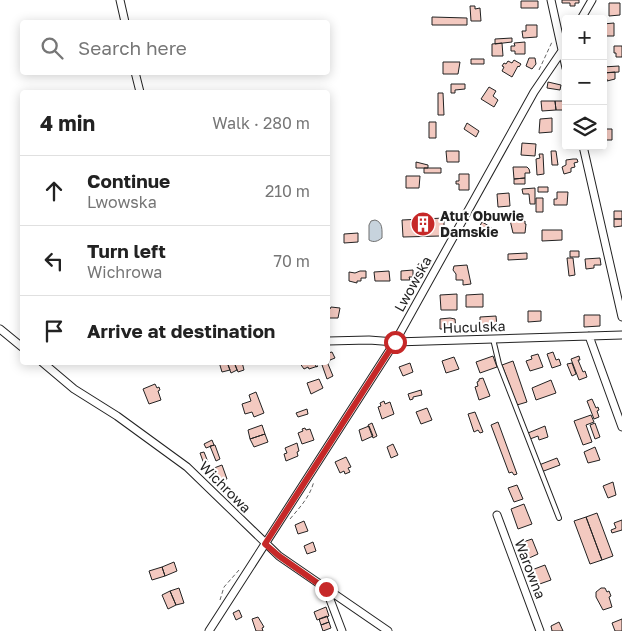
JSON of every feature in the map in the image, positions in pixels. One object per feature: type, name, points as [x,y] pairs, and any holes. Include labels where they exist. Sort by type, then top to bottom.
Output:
[{"type":"street","points":[[120,0],[125,20]]},
{"type":"street","points":[[552,0],[562,40]]},
{"type":"street","points":[[583,15],[592,0]]},
{"type":"street","name":"Lwowska","points":[[209,631],[395,342],[534,92],[562,51]]},
{"type":"street","points":[[137,75],[140,90]]},
{"type":"street","points":[[584,150],[622,317]]},
{"type":"street","points":[[0,329],[20,345]]},
{"type":"street","name":"Huculska","points":[[330,341],[369,340],[395,342],[622,335]]},
{"type":"street","points":[[589,336],[622,428]]},
{"type":"street","name":"Wichrowa","points":[[46,365],[74,388],[117,416],[187,467],[279,556],[388,631]]},
{"type":"street","name":"Warowna","points":[[497,515],[540,631]]},
{"type":"street","points":[[326,589],[342,631]]},
{"type":"lane","points":[[493,339],[499,364],[559,518]]},
{"type":"shaded area","points":[[375,220],[381,224],[382,238],[373,241],[369,240],[369,225],[371,221]]},
{"type":"building","points":[[562,0],[579,0],[579,3],[575,3],[575,6],[570,6],[570,3],[562,3]]},
{"type":"building","points":[[521,1],[538,1],[538,8],[521,8]]},
{"type":"building","points":[[609,3],[620,3],[620,15],[609,16]]},
{"type":"building","points":[[470,6],[475,6],[475,9],[480,8],[481,21],[471,21]]},
{"type":"building","points":[[432,17],[467,18],[467,25],[432,25]]},
{"type":"building","points":[[614,23],[614,36],[607,36],[607,24]]},
{"type":"building","points":[[526,25],[537,25],[537,37],[523,38],[522,31],[526,31]]},
{"type":"building","points":[[512,38],[512,42],[495,44],[495,39]]},
{"type":"building","points":[[525,42],[525,54],[515,54],[515,51],[511,51],[511,46],[515,46],[514,43]]},
{"type":"building","points":[[502,43],[503,56],[492,56],[492,44]]},
{"type":"building","points":[[614,46],[622,46],[622,57],[616,57]]},
{"type":"building","points":[[529,58],[535,58],[536,64],[532,69],[526,66]]},
{"type":"building","points":[[471,59],[484,59],[484,64],[471,64]]},
{"type":"building","points":[[514,60],[521,64],[512,77],[502,71],[504,67],[502,66],[508,61],[512,63]]},
{"type":"building","points":[[443,62],[460,62],[458,74],[443,74]]},
{"type":"building","points":[[619,66],[619,72],[607,73],[607,67]]},
{"type":"building","points":[[615,72],[615,79],[607,81],[607,73]]},
{"type":"building","points":[[548,82],[561,85],[560,90],[547,88]]},
{"type":"building","points":[[451,84],[465,84],[465,89],[455,90],[455,93],[451,93]]},
{"type":"building","points":[[489,87],[496,91],[493,96],[498,100],[494,107],[481,99]]},
{"type":"building","points":[[438,93],[443,93],[444,115],[438,115]]},
{"type":"building","points":[[541,101],[555,101],[556,110],[542,111]]},
{"type":"building","points":[[555,101],[562,101],[562,110],[556,110]]},
{"type":"building","points":[[552,118],[552,132],[539,133],[540,119]]},
{"type":"building","points":[[429,122],[436,122],[436,138],[429,138]]},
{"type":"building","points":[[467,123],[479,131],[476,137],[464,129]]},
{"type":"building","points":[[607,129],[612,129],[612,140],[607,140]]},
{"type":"building","points":[[522,143],[536,144],[535,156],[521,155]]},
{"type":"building","points":[[446,151],[459,151],[459,162],[447,162]]},
{"type":"building","points":[[551,151],[556,151],[558,165],[552,165]]},
{"type":"building","points":[[539,154],[543,154],[544,174],[537,175],[536,159],[540,158]]},
{"type":"building","points":[[577,159],[578,162],[574,163],[575,167],[571,168],[571,172],[564,174],[562,167],[566,165],[566,160]]},
{"type":"building","points":[[416,162],[428,165],[428,168],[416,168]]},
{"type":"building","points":[[513,167],[527,167],[530,173],[525,173],[525,178],[514,179]]},
{"type":"building","points":[[424,168],[441,168],[441,173],[424,173]]},
{"type":"building","points":[[459,174],[469,174],[469,190],[459,190],[459,184],[456,184],[456,181],[459,181]]},
{"type":"building","points":[[406,176],[420,176],[419,188],[406,188]]},
{"type":"building","points":[[525,178],[525,184],[514,184],[514,179]]},
{"type":"building","points":[[538,187],[548,187],[548,192],[538,192]]},
{"type":"building","points":[[535,188],[535,204],[530,204],[529,194],[523,194],[522,189]]},
{"type":"building","points":[[557,192],[568,192],[567,205],[554,205],[554,199],[557,199]]},
{"type":"building","points":[[509,193],[510,206],[498,207],[497,194]]},
{"type":"building","points":[[536,198],[543,198],[543,212],[536,212]]},
{"type":"building","points":[[614,211],[622,211],[622,219],[614,219]]},
{"type":"building","points":[[507,213],[507,219],[487,219],[487,214]]},
{"type":"building","name":"Atut Obuwie Damskie","points":[[444,218],[444,229],[440,229],[440,236],[403,237],[402,220]]},
{"type":"building","points":[[614,219],[622,219],[622,226],[614,227]]},
{"type":"building","points":[[510,220],[525,221],[525,233],[513,233]]},
{"type":"building","points":[[482,222],[491,227],[490,230],[492,231],[485,238],[476,233]]},
{"type":"building","points":[[542,230],[562,230],[562,240],[542,241]]},
{"type":"building","points":[[358,233],[358,242],[344,243],[344,234]]},
{"type":"building","points":[[570,251],[579,251],[579,257],[570,257]]},
{"type":"building","points":[[527,253],[527,259],[508,260],[508,254]]},
{"type":"building","points":[[567,258],[573,258],[575,275],[569,276]]},
{"type":"building","points":[[600,258],[601,265],[594,265],[594,268],[586,269],[585,259]]},
{"type":"building","points":[[425,263],[426,271],[418,271],[418,264]]},
{"type":"building","points":[[467,265],[471,284],[463,285],[463,280],[456,280],[456,274],[453,270],[454,266]]},
{"type":"building","points":[[413,270],[413,277],[409,277],[410,280],[401,280],[401,271]]},
{"type":"building","points":[[366,271],[366,278],[361,278],[361,281],[357,281],[357,283],[349,281],[349,272],[355,273]]},
{"type":"building","points":[[389,271],[390,281],[375,281],[374,272]]},
{"type":"building","points":[[457,294],[457,310],[441,310],[440,295]]},
{"type":"building","points":[[483,294],[483,307],[466,307],[466,295]]},
{"type":"building","points":[[331,307],[340,308],[338,318],[330,318]]},
{"type":"building","points":[[528,311],[541,311],[541,321],[528,322]]},
{"type":"building","points":[[584,315],[600,315],[600,326],[584,327]]},
{"type":"building","points":[[496,316],[497,327],[480,328],[480,317]]},
{"type":"building","points":[[440,319],[455,319],[456,329],[440,329]]},
{"type":"building","points":[[330,352],[332,352],[335,358],[330,360]]},
{"type":"building","points":[[553,352],[556,360],[559,359],[561,365],[552,368],[547,354]]},
{"type":"building","points":[[538,354],[543,367],[530,371],[526,361],[532,359],[531,356]]},
{"type":"building","points":[[493,356],[497,367],[480,373],[476,362]]},
{"type":"building","points":[[579,356],[580,360],[578,360],[587,377],[579,380],[571,359]]},
{"type":"building","points":[[454,357],[459,369],[446,373],[442,361]]},
{"type":"building","points":[[513,361],[527,402],[517,405],[502,365]]},
{"type":"building","points":[[410,363],[413,372],[403,376],[399,367]]},
{"type":"building","points":[[572,363],[576,374],[572,376],[567,364]]},
{"type":"building","points":[[220,365],[228,365],[230,370],[222,372]]},
{"type":"building","points":[[228,365],[235,365],[237,370],[231,373]]},
{"type":"building","points":[[235,365],[243,365],[244,370],[238,372]]},
{"type":"building","points":[[301,365],[316,365],[316,367],[304,369]]},
{"type":"building","points":[[322,365],[328,365],[333,376],[327,379]]},
{"type":"building","points":[[483,378],[490,396],[479,400],[475,387],[478,386],[477,382],[479,379]]},
{"type":"building","points":[[319,379],[323,388],[311,394],[307,383]]},
{"type":"building","points":[[551,380],[556,393],[536,400],[532,388]]},
{"type":"building","points":[[155,384],[157,388],[159,387],[160,390],[158,391],[161,400],[149,404],[143,389]]},
{"type":"building","points":[[421,390],[422,395],[413,397],[410,400],[408,394]]},
{"type":"building","points":[[256,392],[264,413],[254,417],[252,412],[245,414],[242,404],[251,401],[249,395]]},
{"type":"building","points":[[592,399],[599,410],[597,411],[599,417],[594,419],[587,401]]},
{"type":"building","points":[[384,401],[385,404],[390,402],[394,414],[382,419],[378,407]]},
{"type":"building","points":[[427,408],[432,420],[421,424],[416,412]]},
{"type":"building","points":[[307,409],[308,414],[298,417],[296,413]]},
{"type":"building","points":[[475,412],[483,432],[480,433],[478,430],[474,432],[468,414]]},
{"type":"building","points":[[591,415],[594,422],[586,425],[592,442],[583,445],[574,421]]},
{"type":"building","points":[[498,422],[517,474],[514,475],[512,472],[509,473],[491,425]]},
{"type":"building","points":[[372,423],[377,436],[373,438],[368,425]]},
{"type":"building","points":[[595,423],[600,437],[595,439],[590,425]]},
{"type":"building","points":[[262,425],[265,434],[250,439],[248,430]]},
{"type":"building","points":[[369,426],[373,436],[362,441],[359,430]]},
{"type":"building","points":[[545,426],[548,437],[539,440],[538,436],[530,439],[528,433]]},
{"type":"building","points":[[305,428],[306,430],[310,429],[314,440],[302,444],[298,433]]},
{"type":"building","points":[[265,434],[268,442],[254,447],[250,439]]},
{"type":"building","points":[[212,440],[214,445],[206,448],[204,444]]},
{"type":"building","points":[[297,443],[298,456],[286,461],[284,454],[287,453],[285,448]]},
{"type":"building","points":[[393,444],[398,455],[391,458],[387,447]]},
{"type":"building","points":[[215,445],[220,459],[216,461],[210,446]]},
{"type":"building","points":[[595,447],[600,460],[588,463],[584,452]]},
{"type":"building","points":[[204,452],[208,462],[204,464],[200,453]]},
{"type":"building","points":[[346,457],[351,467],[348,468],[350,472],[345,474],[344,471],[340,473],[335,462]]},
{"type":"building","points":[[557,458],[560,465],[541,472],[539,465]]},
{"type":"building","points":[[222,465],[227,479],[216,483],[212,473],[216,472],[214,468]]},
{"type":"building","points":[[613,482],[616,495],[608,498],[603,486]]},
{"type":"building","points":[[517,485],[523,499],[514,502],[508,488]]},
{"type":"building","points":[[524,504],[532,524],[518,529],[511,509]]},
{"type":"building","points":[[597,513],[613,556],[602,560],[586,517]]},
{"type":"building","points":[[586,517],[602,560],[590,564],[574,521]]},
{"type":"building","points":[[622,520],[622,530],[612,533],[611,530],[616,528],[614,523]]},
{"type":"building","points":[[304,521],[308,531],[298,534],[295,525]]},
{"type":"building","points":[[532,539],[538,554],[527,559],[520,543]]},
{"type":"building","points":[[313,542],[316,551],[307,554],[304,546]]},
{"type":"building","points":[[174,562],[177,571],[165,576],[162,567]]},
{"type":"building","points":[[545,565],[551,580],[534,586],[529,571]]},
{"type":"building","points":[[162,567],[165,576],[152,580],[149,571]]},
{"type":"building","points":[[179,588],[184,603],[176,605],[170,591]]},
{"type":"building","points":[[601,588],[605,588],[607,592],[609,591],[612,607],[603,610],[596,597],[596,592]]},
{"type":"building","points":[[170,591],[176,605],[168,609],[162,595]]},
{"type":"building","points":[[326,607],[329,616],[317,620],[314,612]]},
{"type":"building","points":[[239,610],[242,617],[236,620],[233,613]]},
{"type":"building","points":[[327,616],[329,622],[321,625],[319,619]]},
{"type":"building","points":[[258,617],[264,627],[262,628],[263,631],[256,631],[252,619]]},
{"type":"building","points":[[622,619],[622,631],[615,631],[612,623]]},
{"type":"building","points":[[329,622],[331,628],[323,631],[321,625]]},
{"type":"building","points":[[559,622],[563,631],[552,631],[551,626]]},
{"type":"place","name":"Atut Obuwie Damskie","points":[[423,224]]},
{"type":"route","points":[[326,589],[265,544],[395,342]]}]
